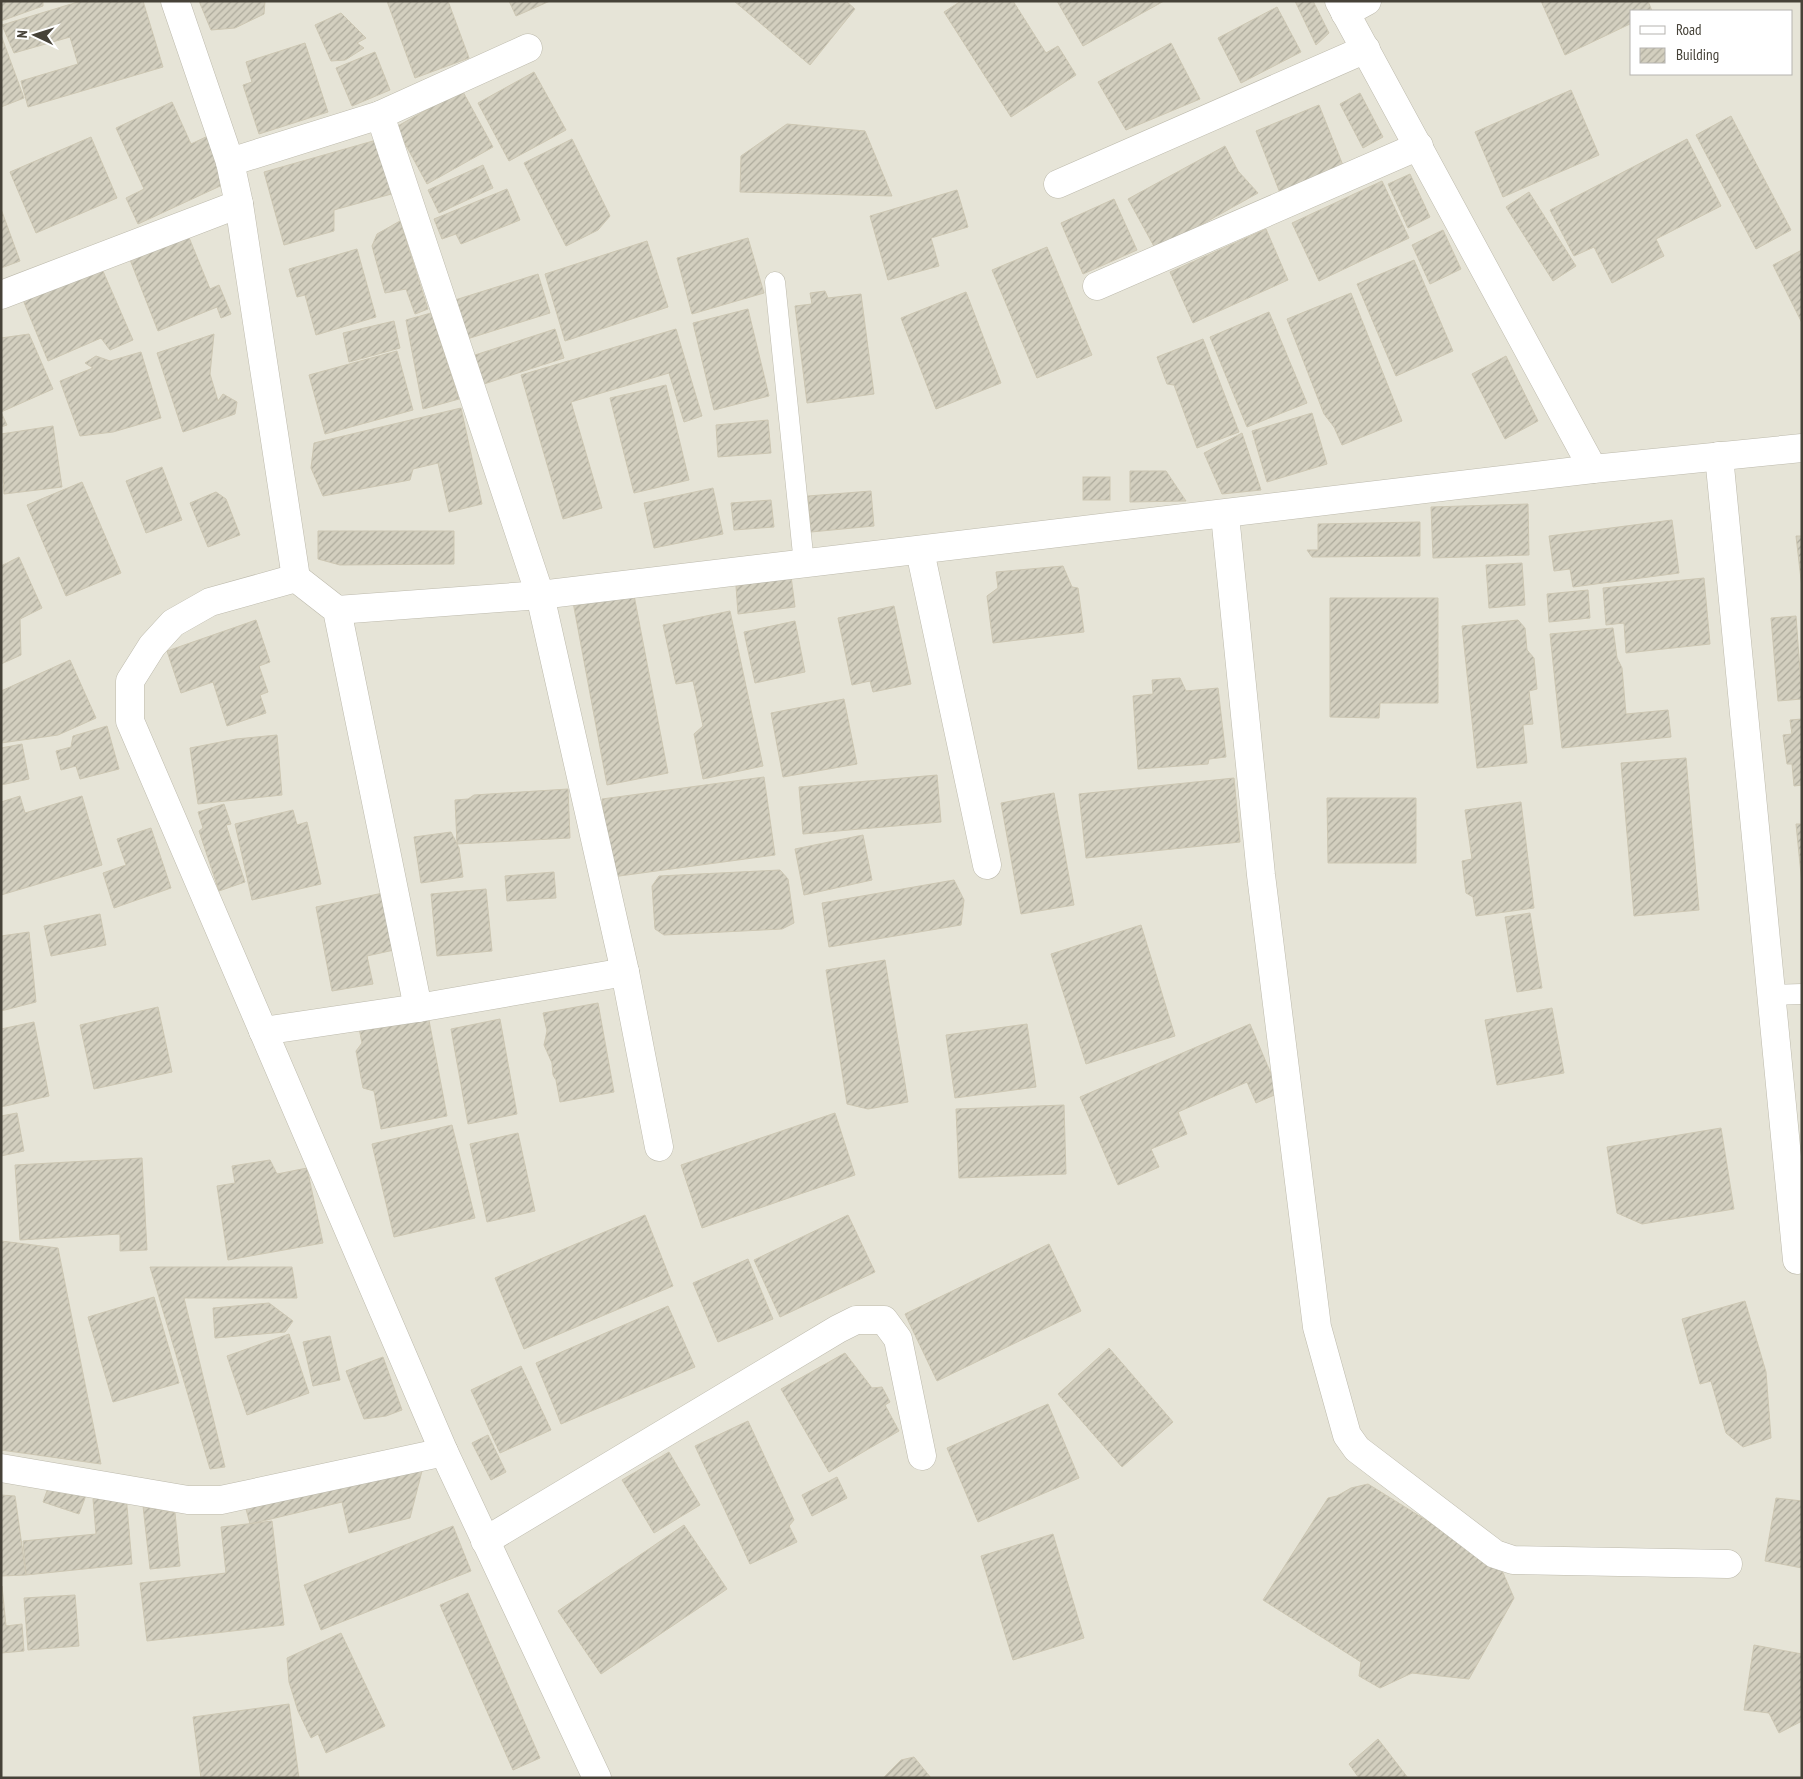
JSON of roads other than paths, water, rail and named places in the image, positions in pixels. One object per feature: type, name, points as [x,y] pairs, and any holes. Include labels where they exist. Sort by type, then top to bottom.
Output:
[{"type":"street","points":[[175,1],[230,162],[239,204],[296,578],[337,610],[418,1008]]},
{"type":"street","points":[[1350,5],[1366,49],[1593,469]]},
{"type":"street","points":[[230,162],[380,115],[528,48]]},
{"type":"street","points":[[1058,184],[1366,49]]},
{"type":"street","points":[[380,115],[540,595],[625,972],[659,1147]]},
{"type":"street","points":[[1097,286],[1419,146]]},
{"type":"street","points":[[1,295],[239,204]]},
{"type":"street","points":[[337,610],[540,595],[1225,515],[1593,469],[1802,448]]},
{"type":"street","points":[[1719,456],[1797,1260]]},
{"type":"street","points":[[1225,515],[1261,875],[1317,1326],[1347,1435],[1357,1449],[1495,1554],[1513,1560],[1728,1564]]},
{"type":"street","points":[[920,551],[987,865]]},
{"type":"street","points":[[296,578],[210,602],[174,623],[152,646],[130,681],[130,721],[444,1452],[597,1778]]},
{"type":"street","points":[[263,1031],[418,1008],[625,972]]},
{"type":"street","points":[[485,1542],[829,1334],[856,1320],[884,1320],[898,1339],[922,1456]]},
{"type":"street","points":[[1,1468],[188,1500],[221,1500],[444,1452]]},
{"type":"lane","points":[[775,282],[804,564]]},
{"type":"lane","points":[[1771,995],[1802,994]]}]
